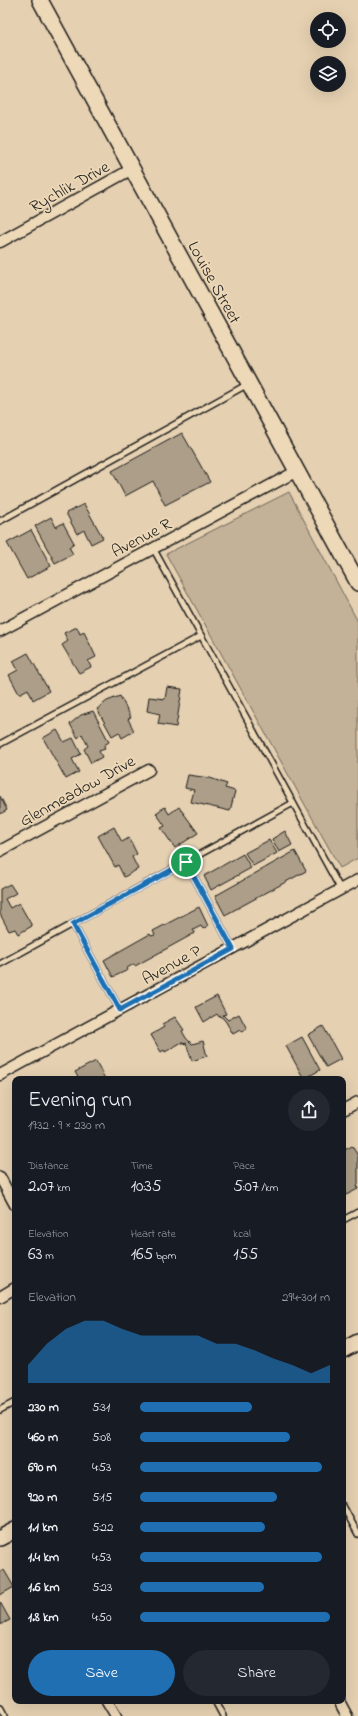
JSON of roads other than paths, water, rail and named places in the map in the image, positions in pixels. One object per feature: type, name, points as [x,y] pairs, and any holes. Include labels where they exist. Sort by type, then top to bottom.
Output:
[{"type":"street","name":"Louise Street","points":[[40,0],[358,583]]},
{"type":"street","name":"Rychlik Drive","points":[[0,242],[132,169]]},
{"type":"street","name":"Avenue R","points":[[0,631],[297,471]]},
{"type":"street","name":"Glenmeadow Drive","points":[[0,851],[149,770]]},
{"type":"street","name":"Avenue P","points":[[0,1075],[358,880]]},
{"type":"street","points":[[346,1108],[358,1102]]},
{"type":"street","points":[[2,1184],[12,1200]]},
{"type":"street","points":[[0,1297],[12,1290]]},
{"type":"street","points":[[346,1348],[358,1342]]},
{"type":"street","points":[[109,1704],[116,1716]]},
{"type":"street","points":[[341,1704],[347,1716]]},
{"type":"lane","points":[[0,521],[249,383]]},
{"type":"lane","points":[[153,548],[341,890]]},
{"type":"lane","points":[[0,744],[201,636]]},
{"type":"lane","points":[[0,964],[293,803]]},
{"type":"lane","points":[[186,862],[233,949]]},
{"type":"lane","points":[[73,924],[120,1010]]},
{"type":"lane","points":[[346,1218],[358,1212]]},
{"type":"lane","points":[[0,1410],[12,1404]]},
{"type":"lane","points":[[346,1512],[358,1534]]},
{"type":"lane","points":[[217,1704],[223,1716]]},
{"type":"lane","points":[[0,1707],[5,1716]]}]
